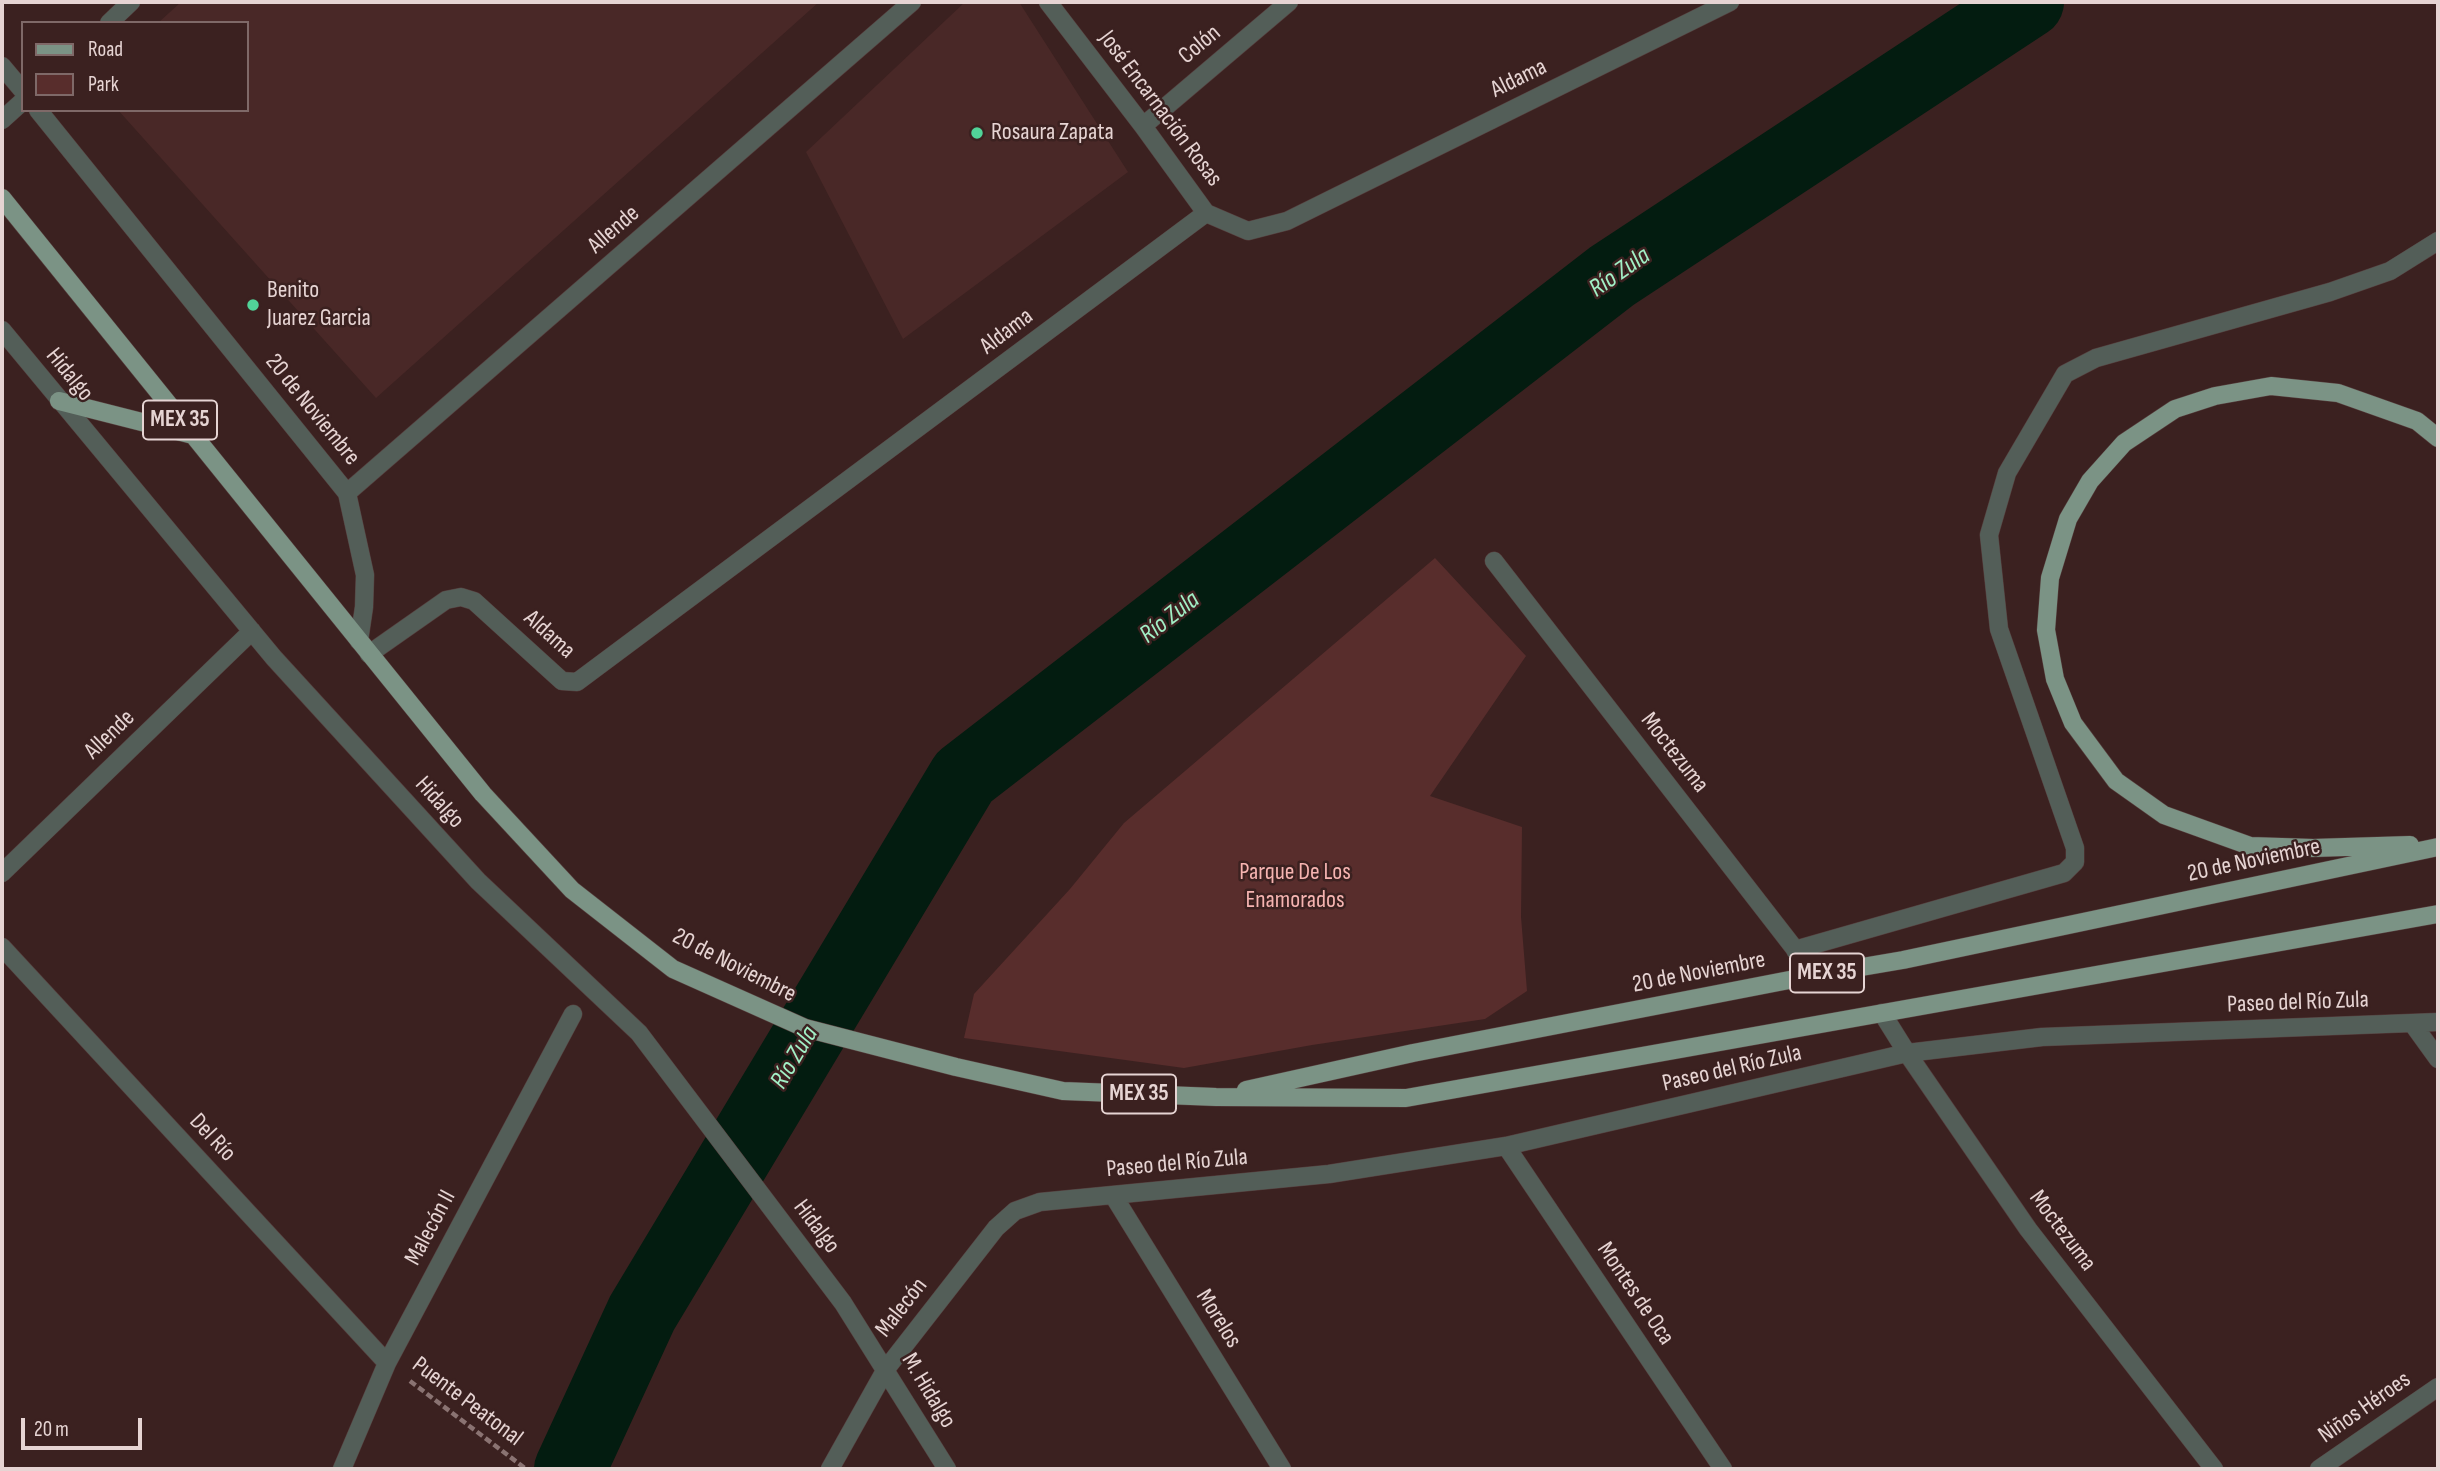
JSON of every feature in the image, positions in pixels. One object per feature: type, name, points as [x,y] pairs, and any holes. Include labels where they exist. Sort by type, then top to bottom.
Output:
[{"type":"main road","name":"20 de Noviembre","points":[[2,198],[484,794],[572,890],[673,969],[805,1028],[1063,1091],[1216,1097],[1406,1098],[2438,916]]},
{"type":"main road","points":[[2438,438],[2417,422],[2338,393],[2271,386],[2215,396],[2175,409],[2124,443],[2090,481],[2068,519],[2050,578],[2046,630],[2055,679],[2073,723],[2116,781],[2164,815],[2250,846],[2313,848],[2438,845]]},
{"type":"main road","points":[[59,401],[193,435]]},
{"type":"main road","name":"20 de Noviembre","points":[[1216,1097],[1413,1053],[1903,960],[2438,845]]},
{"type":"street","points":[[111,21],[131,2]]},
{"type":"street","name":"Allende","points":[[347,493],[912,2]]},
{"type":"street","name":"José Encarnación Rosas","points":[[1048,2],[1206,213]]},
{"type":"street","name":"Colón","points":[[1143,126],[1289,2]]},
{"type":"street","name":"Aldama","points":[[364,648],[446,600],[461,597],[474,600],[562,681],[577,682],[1206,213],[1248,231],[1287,221],[1730,2]]},
{"type":"street","points":[[2,66],[21,89]]},
{"type":"street","points":[[2,120],[21,104]]},
{"type":"street","name":"20 de Noviembre","points":[[40,112],[347,493],[365,575],[364,648]]},
{"type":"street","points":[[1795,950],[2064,873],[2075,862],[2076,849],[1999,629],[1989,535],[2007,473],[2065,374],[2096,358],[2330,292],[2390,271],[2438,241]]},
{"type":"street","name":"Hidalgo","points":[[2,330],[274,658],[478,881],[639,1033],[843,1303]]},
{"type":"street","name":"Moctezuma","points":[[1494,561],[1815,975]]},
{"type":"street","name":"Allende","points":[[2,873],[252,631]]},
{"type":"street","name":"Del Río","points":[[2,947],[387,1363]]},
{"type":"street","name":"Moctezuma","points":[[1882,1013],[2028,1229],[2214,1469]]},
{"type":"street","name":"Malecón II","points":[[342,1469],[387,1363],[573,1014]]},
{"type":"street","name":"Paseo del Río Zula","points":[[1040,1202],[1329,1174],[1506,1146],[1907,1053],[2042,1037],[2438,1022]]},
{"type":"street","points":[[2412,1023],[2438,1059]]},
{"type":"street","name":"Montes de Oca","points":[[1506,1146],[1723,1469]]},
{"type":"street","name":"Morelos","points":[[1113,1195],[1282,1469]]},
{"type":"street","name":"Malecón","points":[[830,1469],[886,1369],[996,1228],[1015,1211],[1040,1202]]},
{"type":"street","name":"M. Hidalgo","points":[[843,1303],[947,1469]]},
{"type":"street","name":"Niños Héroes","points":[[2319,1469],[2438,1387]]},
{"type":"path","name":"Puente Peatonal","points":[[387,1363],[526,1469]]},
{"type":"shaded area","points":[[181,2],[819,2],[376,398],[120,112],[248,112],[248,21],[160,21]]},
{"type":"shaded area","points":[[965,2],[1019,2],[1128,172],[903,339],[806,152]]},
{"type":"green space","name":"Parque De Los Enamorados","points":[[1435,558],[1526,656],[1430,796],[1522,827],[1521,917],[1527,991],[1485,1019],[1312,1045],[1184,1068],[964,1038],[974,994],[1070,889],[1124,823]]},
{"type":"waterway","name":"Río Zula","points":[[570,1469],[642,1313],[964,777],[1612,276],[2028,2]]},
{"type":"place","name":"Rosaura Zapata","points":[[977,133]]},
{"type":"place","name":"Benito Juarez Garcia","points":[[253,305]]}]
